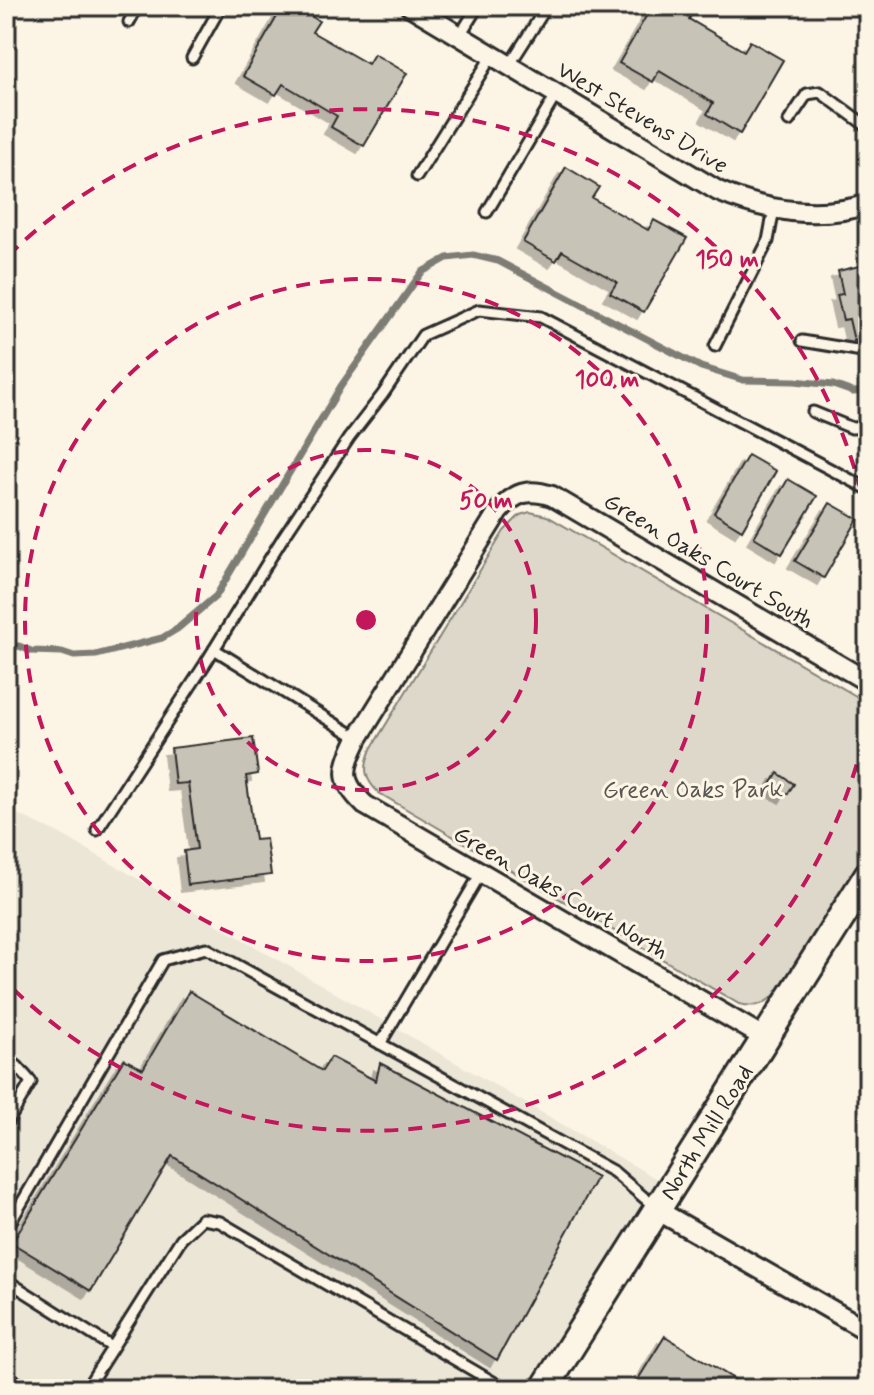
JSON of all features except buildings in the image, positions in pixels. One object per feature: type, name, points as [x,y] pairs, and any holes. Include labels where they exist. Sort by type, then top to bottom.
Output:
[{"type":"street","name":"West Stevens Drive","points":[[410,6],[718,191],[744,202],[774,209],[829,212],[868,204]]},
{"type":"street","name":"Green Oaks Court South","points":[[358,738],[498,512],[521,492],[536,491],[552,496],[868,682]]},
{"type":"street","name":"Green Oaks Court North","points":[[358,738],[348,759],[346,775],[350,791],[365,805],[765,1038]]},
{"type":"street","name":"North Mill Road","points":[[544,1389],[868,875]]},
{"type":"street","points":[[657,1210],[868,1331]]},
{"type":"lane","points":[[129,22],[138,6]]},
{"type":"lane","points":[[192,58],[221,6]]},
{"type":"lane","points":[[460,35],[478,6]]},
{"type":"lane","points":[[510,64],[547,6]]},
{"type":"lane","points":[[417,176],[493,54]]},
{"type":"lane","points":[[789,121],[807,94],[820,92],[868,127]]},
{"type":"lane","points":[[487,212],[556,95]]},
{"type":"lane","points":[[715,346],[768,241],[774,209]]},
{"type":"lane","points":[[97,830],[332,463],[423,335],[479,310],[541,317],[868,489]]},
{"type":"lane","points":[[802,341],[868,352]]},
{"type":"lane","points":[[813,412],[852,428],[868,427]]},
{"type":"lane","points":[[214,649],[358,738]]},
{"type":"lane","points":[[380,1044],[481,873]]},
{"type":"lane","points":[[6,1230],[163,960],[206,948],[614,1172],[657,1210]]},
{"type":"lane","points":[[6,1059],[31,1082],[6,1125]]},
{"type":"lane","points":[[86,1389],[181,1239],[202,1219],[220,1222],[505,1389]]},
{"type":"lane","points":[[6,1280],[112,1347]]},
{"type":"lane","points":[[6,1376],[27,1389]]},
{"type":"shaded area","points":[[6,809],[57,832],[662,1182],[533,1389],[6,1389]]},
{"type":"green space","name":"Green Oaks Park","points":[[530,512],[547,516],[868,703],[868,847],[778,992],[764,1003],[751,1006],[739,1004],[379,793],[370,783],[366,768],[371,749],[504,531],[520,515]]},
{"type":"waterway","points":[[6,647],[19,646],[31,651],[62,652],[74,656],[96,655],[162,638],[216,596],[341,386],[422,272],[447,258],[473,255],[498,261],[701,367],[743,380],[795,381],[833,385],[853,392],[868,391]]}]
